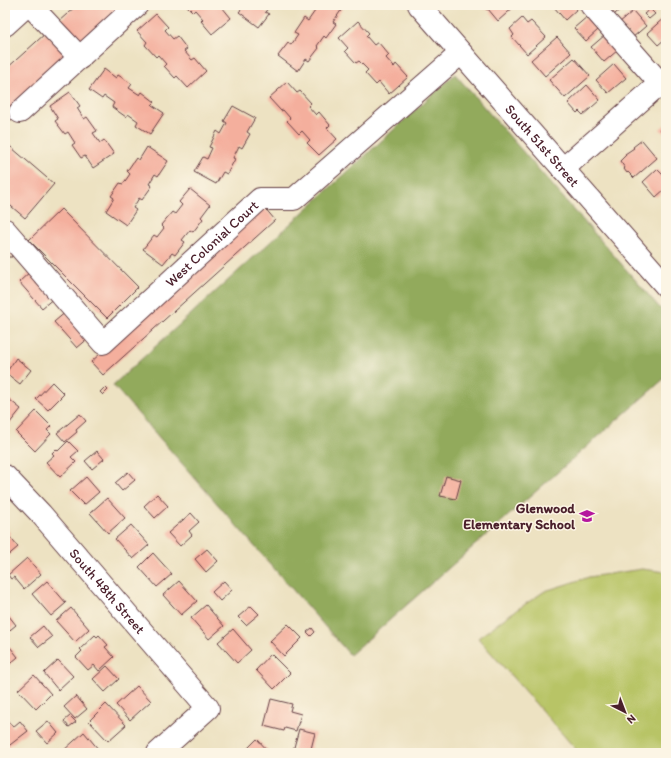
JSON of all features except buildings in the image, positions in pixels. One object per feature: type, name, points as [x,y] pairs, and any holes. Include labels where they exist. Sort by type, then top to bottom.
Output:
[{"type":"street","points":[[5,25],[27,5]]},
{"type":"street","points":[[30,5],[80,58]]},
{"type":"street","points":[[20,112],[137,5]]},
{"type":"street","name":"South 51st Street","points":[[419,5],[666,286]]},
{"type":"street","points":[[563,169],[664,84],[591,5]]},
{"type":"street","name":"West Colonial Court","points":[[5,230],[103,343],[260,199],[294,199],[461,53]]},
{"type":"street","name":"South 48th Street","points":[[5,476],[41,514],[208,708],[158,753]]},
{"type":"green space","points":[[455,74],[666,315],[666,377],[350,655],[113,385]]},
{"type":"green space","points":[[642,569],[666,572],[666,753],[579,753],[478,638],[545,591],[589,577]]},
{"type":"place","name":"Glenwood Elementary School","points":[[587,516]]}]
